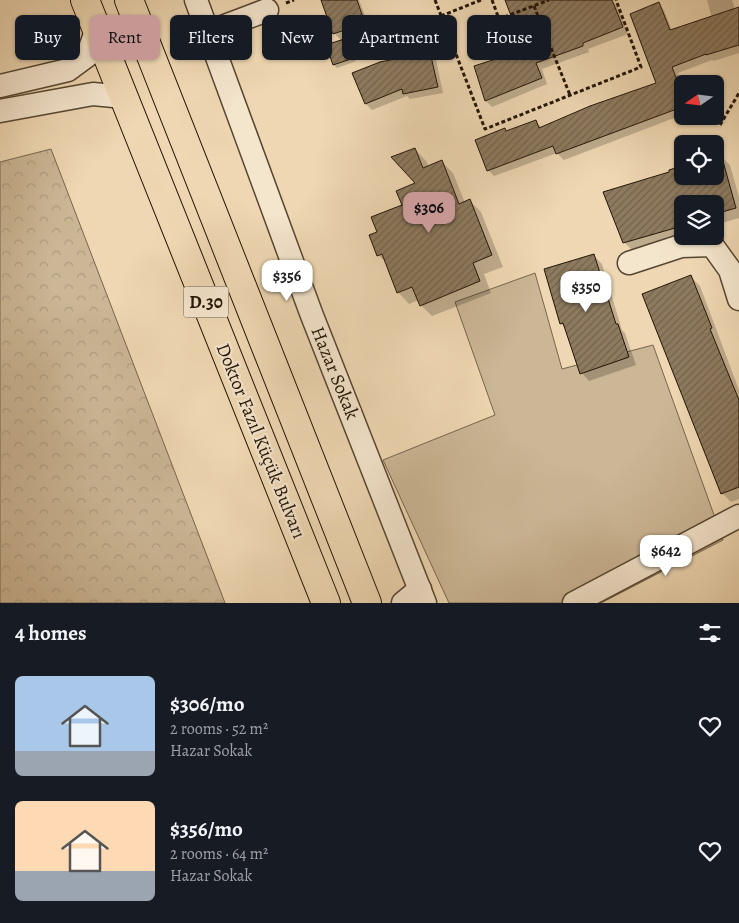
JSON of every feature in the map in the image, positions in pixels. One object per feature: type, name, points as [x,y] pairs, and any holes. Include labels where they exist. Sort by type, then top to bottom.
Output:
[{"type":"highway","name":"Doktor Fazıl Küçük Bulvarı","points":[[85,0],[91,15]]},
{"type":"highway","name":"Doktor Fazıl Küçük Bulvarı","points":[[129,0],[367,603]]},
{"type":"highway","name":"Doktor Fazıl Küçük Bulvarı","points":[[109,60],[326,603]]},
{"type":"street","name":"Hazar Sokak","points":[[196,0],[202,15]]},
{"type":"street","points":[[252,16],[267,10]]},
{"type":"street","points":[[0,86],[68,70],[87,56],[90,48]]},
{"type":"street","name":"Hazar Sokak","points":[[219,60],[416,598]]},
{"type":"street","points":[[0,111],[93,94],[124,97]]},
{"type":"street","points":[[628,263],[681,246],[712,245],[730,270],[739,298]]},
{"type":"street","points":[[574,603],[739,516]]},
{"type":"path","points":[[435,0],[441,15]]},
{"type":"path","points":[[444,15],[481,0]]},
{"type":"path","points":[[492,0],[499,19],[549,0]]},
{"type":"path","points":[[457,57],[485,129],[641,67],[616,0]]},
{"type":"path","points":[[534,6],[570,95]]},
{"type":"path","points":[[724,118],[739,93]]},
{"type":"green space","points":[[51,149],[225,603],[0,603],[0,162]]},
{"type":"green space","points":[[535,273],[562,369],[653,345],[723,540],[601,603],[449,603],[383,460],[495,415],[455,302]]},
{"type":"building","points":[[321,0],[357,0],[362,15],[342,15],[342,31],[333,34],[332,15],[326,15]]},
{"type":"building","points":[[505,0],[612,0],[623,27],[583,43],[583,46],[551,58],[551,15],[511,15]]},
{"type":"building","points":[[659,2],[670,30],[739,7],[739,45],[706,54],[672,67],[675,75],[674,110],[556,154],[553,146],[487,171],[475,140],[505,128],[506,131],[536,120],[539,128],[590,106],[656,83],[630,14]]},
{"type":"building","points":[[342,40],[342,60],[348,60],[333,65],[331,60],[332,43]]},
{"type":"building","points":[[390,60],[432,60],[438,87],[403,94],[402,89],[365,104],[352,73]]},
{"type":"building","points":[[493,60],[544,60],[536,63],[542,78],[485,101],[474,66]]},
{"type":"building","points":[[415,148],[423,168],[442,160],[459,204],[470,199],[492,255],[473,263],[480,281],[420,306],[412,287],[397,293],[382,254],[377,256],[369,235],[377,232],[371,217],[402,205],[396,191],[415,183],[391,157]]},
{"type":"building","points":[[724,165],[736,208],[724,211],[724,195],[674,195],[674,228],[623,243],[603,192],[669,172],[669,170],[674,168],[674,185],[724,185]]},
{"type":"building","points":[[594,254],[616,324],[618,324],[629,357],[580,374],[563,323],[560,324],[544,269]]},
{"type":"building","points":[[691,275],[712,328],[710,329],[739,400],[739,487],[721,494],[642,294]]}]
